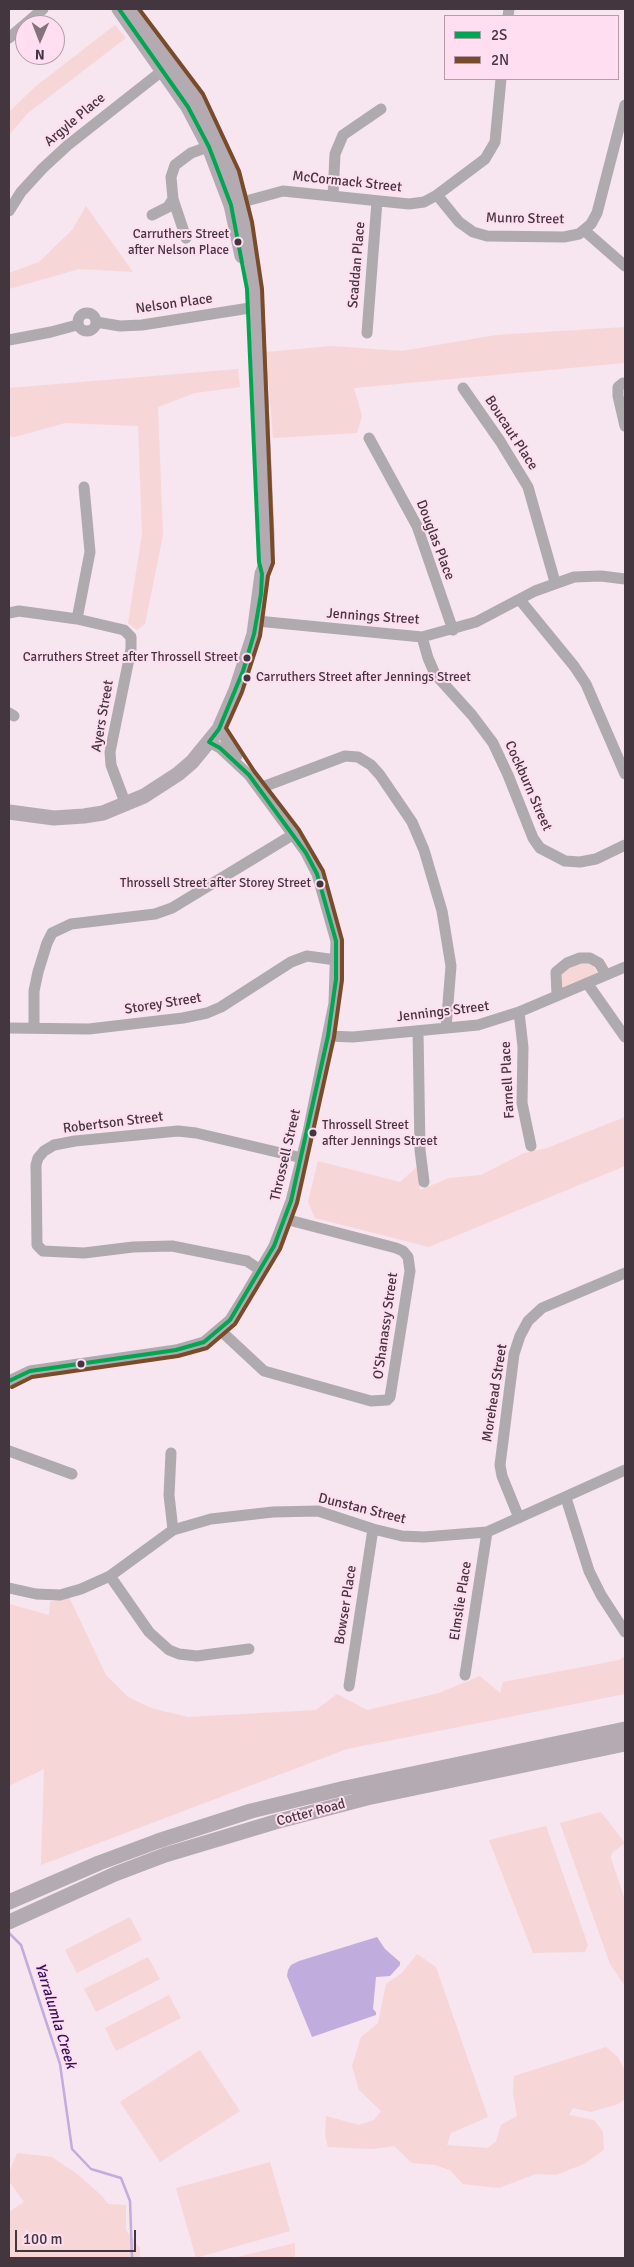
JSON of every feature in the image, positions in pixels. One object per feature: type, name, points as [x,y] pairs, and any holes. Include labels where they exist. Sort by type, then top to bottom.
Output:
[{"type":"main road","points":[[9,812],[69,818],[102,813],[126,805],[144,796],[178,774],[219,729],[243,671],[257,621],[262,574],[259,562],[252,308],[254,271],[236,203],[198,97],[167,67],[119,9]]},
{"type":"main road","points":[[131,9],[167,67]]},
{"type":"main road","name":"Cotter Road","points":[[9,1902],[99,1862],[251,1811],[363,1784],[625,1729]]},
{"type":"main road","name":"Cotter Road","points":[[12,1920],[123,1871],[165,1855],[275,1822],[367,1798],[625,1744]]},
{"type":"street","points":[[9,38],[43,9]]},
{"type":"street","name":"Argyle Place","points":[[9,211],[21,192],[55,156],[122,100],[167,67]]},
{"type":"street","name":"McCormack Street","points":[[236,203],[283,191],[409,204],[424,202],[437,195],[485,159],[494,142],[501,80]]},
{"type":"street","points":[[625,105],[597,213],[585,231],[625,266]]},
{"type":"street","points":[[332,196],[335,154],[343,135],[380,109]]},
{"type":"street","points":[[186,238],[173,199],[171,177],[175,164],[191,153],[215,145]]},
{"type":"street","name":"Munro Street","points":[[437,195],[459,222],[473,232],[487,236],[564,237],[585,231]]},
{"type":"street","points":[[152,215],[168,207],[173,199]]},
{"type":"street","name":"Scaddan Place","points":[[367,333],[377,201]]},
{"type":"street","name":"Nelson Place","points":[[9,340],[42,334],[77,324],[78,317],[84,313],[93,315],[96,322],[120,326],[142,325],[252,308]]},
{"type":"street","points":[[625,383],[623,382],[618,387],[618,396],[625,426]]},
{"type":"street","name":"Boucaut Place","points":[[463,388],[510,456],[528,486],[555,582]]},
{"type":"street","name":"Douglas Place","points":[[369,438],[417,526],[453,630]]},
{"type":"street","points":[[77,619],[90,552],[87,500],[84,487]]},
{"type":"street","name":"Jennings Street","points":[[257,621],[422,636],[453,630],[476,622],[555,582],[574,577],[601,576],[625,579]]},
{"type":"street","points":[[520,600],[574,666],[586,684],[625,774]]},
{"type":"street","name":"Ayers Street","points":[[9,613],[19,612],[77,619],[124,630],[132,642],[110,752],[111,764],[126,805]]},
{"type":"street","name":"Cockburn Street","points":[[422,636],[435,674],[472,715],[493,743],[533,838],[540,848],[564,861],[580,862],[596,858],[625,845]]},
{"type":"street","name":"Throssell Street","points":[[219,729],[248,775]]},
{"type":"street","name":"Throssell Street","points":[[9,1381],[30,1370],[176,1350],[204,1342],[230,1320],[274,1246],[285,1219],[302,1158],[334,1003],[336,960],[333,927],[320,882],[306,852],[294,834],[248,775],[220,748],[209,742]]},
{"type":"street","points":[[260,788],[345,756],[358,757],[371,765],[380,775],[412,822],[424,850],[438,895],[451,966],[446,1028]]},
{"type":"street","points":[[34,1028],[34,991],[47,943],[52,933],[71,924],[155,914],[172,908],[294,834]]},
{"type":"street","name":"Storey Street","points":[[9,1028],[89,1029],[142,1024],[206,1013],[221,1007],[291,962],[307,956],[336,960]]},
{"type":"street","points":[[557,995],[556,972],[567,963],[580,958],[590,958],[599,963],[606,975]]},
{"type":"street","name":"Jennings Street","points":[[328,1036],[353,1037],[478,1025],[519,1012],[625,967]]},
{"type":"street","points":[[587,983],[625,1037]]},
{"type":"street","name":"Farnell Place","points":[[519,1012],[522,1047],[522,1103],[531,1146]]},
{"type":"street","points":[[418,1031],[420,1150],[424,1182]]},
{"type":"street","name":"Robertson Street","points":[[260,1270],[247,1261],[172,1246],[133,1247],[84,1254],[43,1251],[37,1245],[35,1204],[36,1165],[38,1158],[44,1151],[54,1145],[75,1141],[178,1131],[196,1133],[302,1158]]},
{"type":"street","name":"O'Shanassy Street","points":[[220,1330],[264,1371],[371,1401],[379,1402],[390,1397],[410,1271],[408,1257],[396,1248],[285,1219]]},
{"type":"street","name":"Morehead Street","points":[[519,1518],[502,1476],[500,1465],[514,1354],[520,1336],[528,1321],[542,1308],[625,1273]]},
{"type":"street","points":[[9,1451],[72,1474]]},
{"type":"street","points":[[171,1453],[169,1495],[172,1530]]},
{"type":"street","name":"Dunstan Street","points":[[9,1588],[36,1594],[60,1595],[110,1576],[172,1530],[193,1522],[211,1519],[294,1510],[318,1511],[373,1529],[402,1536],[424,1537],[487,1532],[625,1470]]},
{"type":"street","points":[[566,1498],[589,1571],[601,1595],[625,1632]]},
{"type":"street","name":"Bowser Place","points":[[349,1686],[373,1529]]},
{"type":"street","name":"Elmslie Place","points":[[465,1675],[487,1532]]},
{"type":"street","points":[[110,1576],[149,1632],[160,1644],[169,1650],[179,1654],[197,1656],[249,1649]]},
{"type":"shaded area","points":[[115,25],[126,38],[28,113],[9,135],[9,112],[36,86]]},
{"type":"shaded area","points":[[86,206],[133,272],[79,269],[9,289],[9,273],[39,262],[72,230]]},
{"type":"shaded area","points":[[625,327],[625,363],[354,388],[362,416],[357,433],[273,438],[266,352],[332,346],[402,351],[496,335]]},
{"type":"shaded area","points":[[238,369],[240,387],[195,393],[158,407],[163,535],[145,624],[137,630],[128,623],[142,534],[138,426],[65,423],[15,437],[9,436],[9,388]]},
{"type":"shaded area","points":[[579,963],[587,963],[593,966],[598,974],[562,989],[562,972]]},
{"type":"shaded area","points":[[625,1117],[625,1166],[429,1247],[315,1218],[308,1202],[318,1161],[400,1182],[418,1166],[420,1190],[449,1178],[481,1175],[524,1153],[547,1148]]},
{"type":"shaded area","points":[[69,1597],[106,1675],[128,1697],[151,1708],[188,1717],[316,1710],[337,1694],[367,1710],[439,1693],[480,1676],[500,1693],[503,1682],[619,1660],[625,1656],[625,1694],[347,1749],[41,1865],[44,1769],[9,1786],[9,1604],[49,1615],[50,1602]]},
{"type":"shaded area","points":[[601,1812],[625,1843],[612,1853],[611,1858],[625,1900],[625,1986],[610,1964],[560,1823]]},
{"type":"shaded area","points":[[546,1826],[588,1945],[585,1952],[533,1953],[489,1840]]},
{"type":"shaded area","points":[[130,1917],[142,1940],[77,1973],[65,1950]]},
{"type":"shaded area","points":[[377,1937],[385,1949],[400,1962],[400,1965],[390,1976],[376,1977],[373,2009],[376,2015],[312,2037],[287,1976],[291,1965]]},
{"type":"shaded area","points":[[417,1954],[436,1967],[488,2117],[451,2133],[447,2145],[488,2148],[496,2141],[501,2125],[517,2116],[513,2093],[514,2076],[606,2047],[618,2057],[625,2071],[625,2099],[618,2104],[591,2112],[573,2108],[569,2115],[594,2120],[603,2132],[604,2150],[584,2164],[556,2175],[536,2174],[499,2188],[463,2184],[450,2170],[435,2165],[412,2163],[394,2146],[372,2149],[328,2147],[325,2135],[326,2116],[359,2125],[374,2120],[381,2111],[359,2090],[352,2066],[361,2037],[378,2023],[386,1984],[402,1973]]},
{"type":"shaded area","points":[[148,1957],[160,1979],[96,2012],[84,1989]]},
{"type":"shaded area","points":[[169,1995],[181,2018],[116,2051],[105,2028]]},
{"type":"shaded area","points":[[200,2050],[240,2111],[160,2162],[120,2102]]},
{"type":"shaded area","points":[[17,2153],[52,2157],[77,2174],[102,2196],[108,2204],[126,2205],[126,2230],[140,2248],[140,2258],[9,2258],[9,2212],[24,2202],[9,2181],[9,2173]]},
{"type":"shaded area","points":[[270,2162],[290,2231],[196,2258],[176,2188]]},
{"type":"shaded area","points":[[295,2243],[295,2258],[233,2258]]},
{"type":"waterway","name":"Yarralumla Creek","points":[[9,1933],[21,1945],[60,2064],[72,2149],[91,2169],[121,2178],[130,2201],[132,2258]]},
{"type":"transit line","name":"2S","points":[[9,1381],[30,1371],[176,1350],[204,1342],[230,1320],[274,1246],[291,1201],[328,1036],[336,979],[336,941],[317,874],[306,853],[249,775],[220,748],[209,742],[219,729],[243,671],[254,634],[261,594],[262,574],[259,562],[247,289],[231,205],[209,147],[188,107],[119,9]]},
{"type":"transit line","name":"2N","points":[[12,1387],[32,1377],[178,1356],[207,1348],[235,1324],[280,1249],[297,1203],[334,1037],[342,980],[342,940],[323,871],[299,830],[254,771],[226,728],[242,692],[260,636],[268,576],[273,563],[262,289],[252,222],[239,171],[203,94],[139,9]]},
{"type":"place","name":"Carruthers Street after Nelson Place","points":[[238,242]]},
{"type":"place","name":"Carruthers Street after Throssell Street","points":[[247,658]]},
{"type":"place","name":"Carruthers Street after Jennings Street","points":[[247,678]]},
{"type":"place","name":"Throssell Street after Storey Street","points":[[320,884]]},
{"type":"place","name":"Throssell Street after Jennings Street","points":[[313,1133]]}]
